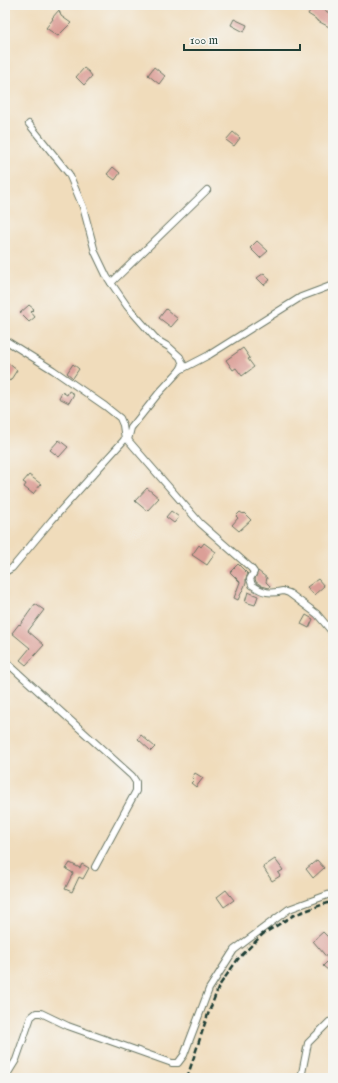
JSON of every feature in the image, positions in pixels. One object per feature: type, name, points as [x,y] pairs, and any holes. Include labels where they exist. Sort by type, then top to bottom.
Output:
[{"type":"street","points":[[5,572],[12,568],[52,520],[127,439],[131,428],[158,394],[180,370],[183,364],[180,357],[169,347],[157,340],[127,306],[107,277],[95,252],[83,207],[69,174],[29,124]]},
{"type":"street","points":[[111,283],[206,190]]},
{"type":"street","points":[[180,370],[209,355],[301,297],[333,285]]},
{"type":"street","points":[[5,340],[52,370],[120,418],[127,439],[200,522],[251,568],[254,572],[250,579],[252,585],[263,592],[274,593],[283,591],[289,593],[317,614],[333,632]]},
{"type":"street","points":[[5,661],[132,776],[136,782],[136,791],[95,867]]},
{"type":"street","points":[[5,1078],[16,1060],[30,1017],[36,1013],[41,1013],[68,1026],[165,1061],[178,1063],[184,1055],[209,989],[234,950],[289,909],[333,893]]},
{"type":"street","points":[[301,1078],[308,1043],[328,1022]]},
{"type":"building","points":[[299,5],[315,5],[333,15],[333,29],[316,20],[308,14],[310,11]]},
{"type":"building","points":[[59,10],[61,16],[71,23],[58,36],[46,28]]},
{"type":"building","points":[[234,19],[247,25],[244,32],[231,25]]},
{"type":"building","points":[[154,67],[165,76],[159,84],[148,75]]},
{"type":"building","points":[[84,68],[92,76],[84,85],[76,77]]},
{"type":"building","points":[[233,132],[240,138],[234,146],[226,140]]},
{"type":"building","points":[[113,167],[120,173],[115,180],[107,174]]},
{"type":"building","points":[[257,241],[268,251],[260,258],[250,248]]},
{"type":"building","points":[[264,273],[270,280],[264,285],[257,278]]},
{"type":"building","points":[[29,305],[34,309],[31,312],[35,317],[29,322],[20,313]]},
{"type":"building","points":[[166,309],[178,319],[171,327],[159,318]]},
{"type":"building","points":[[243,348],[254,367],[242,376],[236,368],[233,370],[226,360]]},
{"type":"building","points":[[5,361],[17,370],[10,381],[5,377]]},
{"type":"building","points":[[73,364],[79,369],[73,378],[67,373]]},
{"type":"building","points":[[69,391],[74,394],[69,403],[59,398],[62,392],[67,395]]},
{"type":"building","points":[[59,440],[68,447],[59,457],[50,450]]},
{"type":"building","points":[[29,475],[41,484],[33,494],[24,487],[26,484],[23,482]]},
{"type":"building","points":[[147,488],[159,498],[147,511],[135,501]]},
{"type":"building","points":[[171,511],[179,517],[174,523],[166,517]]},
{"type":"building","points":[[240,512],[243,514],[244,513],[251,520],[239,531],[232,525],[238,518],[236,516]]},
{"type":"building","points":[[204,543],[216,552],[207,565],[192,555],[199,545],[201,547]]},
{"type":"building","points":[[238,564],[248,574],[246,583],[238,600],[234,598],[240,582],[230,572]]},
{"type":"building","points":[[258,571],[267,578],[266,582],[270,586],[269,588],[256,582],[255,579]]},
{"type":"building","points":[[318,579],[324,586],[314,595],[307,587]]},
{"type":"building","points":[[248,592],[258,596],[255,605],[245,602]]},
{"type":"building","points":[[35,604],[44,610],[28,631],[44,645],[26,665],[20,660],[30,648],[12,633],[19,624],[20,625]]},
{"type":"building","points":[[306,615],[313,619],[309,628],[301,624]]},
{"type":"building","points":[[141,735],[155,747],[151,751],[138,739]]},
{"type":"building","points":[[195,773],[203,778],[196,787],[191,783],[194,780],[192,778]]},
{"type":"building","points":[[275,859],[283,870],[278,873],[280,876],[272,881],[263,867]]},
{"type":"building","points":[[317,860],[324,868],[313,878],[306,869]]},
{"type":"building","points":[[70,863],[80,868],[82,864],[89,868],[83,879],[79,877],[72,892],[65,889],[73,873],[66,869]]},
{"type":"building","points":[[226,890],[234,900],[224,907],[217,897]]},
{"type":"building","points":[[323,932],[333,940],[333,973],[323,966],[329,960],[313,941]]},
{"type":"railway","points":[[187,1078],[219,986],[238,959],[263,934],[294,915],[327,903],[333,903]]}]
